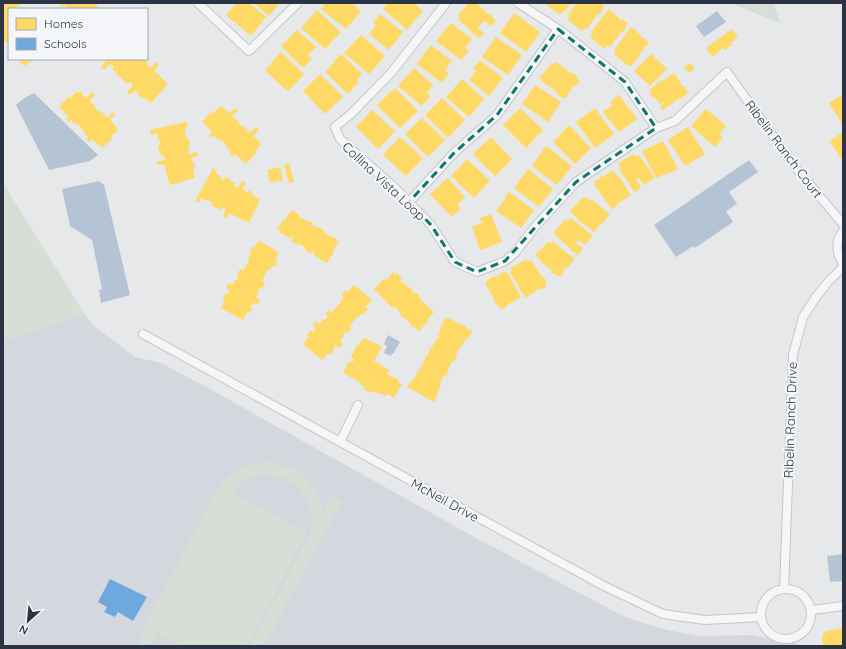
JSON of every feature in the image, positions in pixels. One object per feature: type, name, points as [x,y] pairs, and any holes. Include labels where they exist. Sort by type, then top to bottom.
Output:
[{"type":"street","points":[[198,3],[249,51],[298,3]]},
{"type":"street","name":"Collina Vista Loop","points":[[446,3],[391,72],[352,114],[335,127],[340,139],[397,190],[431,225],[455,262],[477,272],[505,261],[514,253],[534,228],[576,182],[656,128],[675,121],[727,72]]},
{"type":"street","points":[[518,3],[558,29],[625,82],[656,128]]},
{"type":"street","points":[[409,202],[454,153],[497,115],[558,29]]},
{"type":"street","name":"Ribelin Ranch Court","points":[[727,72],[795,166],[843,224]]},
{"type":"street","points":[[843,231],[837,242],[839,258],[843,265]]},
{"type":"street","name":"Ribelin Ranch Drive","points":[[784,588],[793,355],[803,317],[816,297],[843,265]]},
{"type":"street","name":"McNeil Drive","points":[[143,334],[604,586],[663,614],[705,620],[761,617]]},
{"type":"street","points":[[340,442],[358,405]]},
{"type":"street","points":[[784,588],[794,589],[802,594],[809,601],[812,610],[808,627],[802,634],[795,638],[785,639],[770,633],[764,626],[761,617],[761,609],[769,594],[784,588]]},
{"type":"street","points":[[812,610],[843,606]]},
{"type":"highlighted area","points":[[558,29],[625,82],[656,128],[576,182],[505,261],[477,272],[455,262],[431,225],[409,202],[454,153],[497,115]]},
{"type":"shaded area","points":[[730,3],[774,3],[780,23]]},
{"type":"shaded area","points":[[3,183],[84,313],[3,341]]},
{"type":"shaded area","points":[[84,313],[94,326],[135,357],[161,363],[210,389],[476,538],[625,617],[662,629],[699,636],[752,635],[804,646],[3,646],[3,341]]},
{"type":"shaded area","points":[[268,462],[288,467],[304,476],[315,491],[323,510],[332,495],[342,501],[264,646],[250,646],[307,541],[312,523],[310,506],[302,492],[291,482],[277,476],[262,475],[246,480],[231,492],[159,625],[154,638],[153,646],[141,646],[142,636],[148,619],[216,492],[232,474],[238,470],[259,463]]},
{"type":"shaded area","points":[[232,492],[307,533],[246,646],[183,646],[157,632]]},
{"type":"water","points":[[717,11],[726,22],[704,37],[696,26]]},
{"type":"water","points":[[34,93],[98,155],[90,161],[49,170],[16,105],[24,98]]},
{"type":"water","points":[[749,160],[758,172],[729,192],[737,204],[726,211],[733,222],[695,248],[693,246],[676,257],[654,225]]},
{"type":"water","points":[[99,181],[104,185],[130,295],[101,303],[99,290],[102,289],[92,240],[70,226],[62,189]]},
{"type":"water","points":[[388,335],[400,342],[393,354],[390,356],[384,353],[387,346],[384,344]]},
{"type":"water","points":[[843,554],[843,581],[830,582],[827,556]]},
{"type":"building: Homes","points":[[3,3],[12,3],[13,5],[16,3],[23,3],[16,8],[8,8],[8,43],[5,43],[3,40]]},
{"type":"building: Homes","points":[[59,3],[96,3],[98,6],[95,8],[67,8],[65,5],[62,7]]},
{"type":"building: Homes","points":[[236,3],[249,3],[266,17],[251,36],[226,15]]},
{"type":"building: Homes","points":[[254,3],[280,3],[269,16]]},
{"type":"building: Homes","points":[[326,3],[351,3],[361,11],[346,29],[321,9]]},
{"type":"building: Homes","points":[[388,3],[414,3],[423,11],[407,30],[383,9]]},
{"type":"building: Homes","points":[[469,3],[476,3],[496,21],[491,26],[485,21],[481,24],[478,28],[484,33],[480,38],[472,33],[458,19],[460,17],[458,15]]},
{"type":"building: Homes","points":[[544,3],[571,3],[560,15]]},
{"type":"building: Homes","points":[[577,3],[600,3],[604,6],[600,14],[598,14],[587,29],[585,28],[582,31],[567,19],[570,16],[568,14]]},
{"type":"building: Homes","points":[[609,9],[621,20],[622,19],[628,23],[625,27],[626,29],[621,32],[610,47],[607,45],[604,49],[590,37],[593,33],[591,32]]},
{"type":"building: Homes","points":[[317,10],[341,32],[325,49],[301,28]]},
{"type":"building: Homes","points":[[514,13],[540,32],[526,52],[500,33]]},
{"type":"building: Homes","points":[[380,14],[403,32],[389,50],[369,34],[376,25],[373,23]]},
{"type":"building: Homes","points":[[451,23],[472,39],[465,48],[469,51],[461,60],[436,41]]},
{"type":"building: Homes","points":[[631,27],[649,42],[637,60],[631,66],[628,66],[614,54],[616,51],[614,50]]},
{"type":"building: Homes","points":[[732,29],[738,37],[731,43],[732,45],[725,50],[723,48],[712,57],[706,48]]},
{"type":"building: Homes","points":[[297,30],[316,47],[308,55],[312,59],[303,68],[281,46]]},
{"type":"building: Homes","points":[[361,35],[385,56],[369,74],[344,53]]},
{"type":"building: Homes","points":[[496,37],[522,55],[508,75],[482,57]]},
{"type":"building: Homes","points":[[431,45],[452,61],[445,70],[449,73],[442,83],[417,64]]},
{"type":"building: Homes","points":[[281,52],[304,74],[288,92],[265,70]]},
{"type":"building: Homes","points":[[341,54],[362,74],[357,80],[359,82],[348,94],[325,72]]},
{"type":"building: Homes","points":[[651,54],[667,69],[650,86],[634,71]]},
{"type":"building: Homes","points":[[19,60],[33,60],[24,66]]},
{"type":"building: Homes","points":[[104,60],[146,60],[150,68],[156,62],[159,65],[154,70],[168,84],[151,103],[143,97],[142,99],[136,90],[130,95],[127,92],[133,85],[130,82],[128,84],[124,81],[112,69],[114,67],[110,64],[104,70],[101,67],[106,61]]},
{"type":"building: Homes","points":[[480,60],[503,78],[489,96],[469,80],[476,71],[473,69]]},
{"type":"building: Homes","points":[[556,62],[572,74],[574,73],[580,80],[576,86],[574,85],[565,99],[539,78],[552,63],[554,64]]},
{"type":"building: Homes","points":[[690,63],[695,69],[689,73],[684,67]]},
{"type":"building: Homes","points":[[414,68],[433,85],[427,93],[430,96],[422,106],[398,86]]},
{"type":"building: Homes","points":[[674,73],[688,92],[681,99],[680,98],[663,110],[660,106],[664,103],[663,102],[660,104],[649,92],[651,91],[650,89],[660,81],[661,82]]},
{"type":"building: Homes","points":[[320,74],[343,97],[325,114],[303,91]]},
{"type":"building: Homes","points":[[462,79],[484,99],[469,117],[446,97]]},
{"type":"building: Homes","points":[[535,85],[561,102],[548,122],[522,104]]},
{"type":"building: Homes","points":[[395,88],[418,111],[400,128],[377,105]]},
{"type":"building: Homes","points":[[77,91],[82,93],[86,98],[92,92],[95,95],[89,101],[96,107],[95,108],[100,112],[101,111],[107,118],[113,112],[115,115],[110,120],[118,130],[111,137],[113,138],[102,148],[92,139],[90,142],[86,139],[88,137],[83,132],[84,131],[78,124],[76,125],[71,120],[69,122],[66,119],[69,117],[59,107],[68,97],[70,98]]},
{"type":"building: Homes","points":[[843,94],[843,125],[829,103]]},
{"type":"building: Homes","points":[[619,95],[637,119],[619,132],[603,112],[612,105],[610,102]]},
{"type":"building: Homes","points":[[442,98],[465,120],[448,138],[425,115]]},
{"type":"building: Homes","points":[[220,106],[230,113],[235,108],[238,110],[232,116],[250,133],[256,127],[259,130],[253,136],[260,141],[259,143],[261,145],[246,164],[235,154],[233,157],[230,154],[231,152],[226,147],[227,146],[221,140],[220,141],[214,136],[212,137],[209,135],[212,132],[202,122],[211,112],[213,113]]},
{"type":"building: Homes","points":[[520,108],[543,130],[526,148],[503,125]]},
{"type":"building: Homes","points":[[595,108],[614,134],[595,148],[576,122]]},
{"type":"building: Homes","points":[[706,109],[726,126],[719,134],[723,138],[715,147],[691,126]]},
{"type":"building: Homes","points":[[372,110],[395,131],[378,149],[356,127]]},
{"type":"building: Homes","points":[[422,118],[445,140],[428,157],[405,134]]},
{"type":"building: Homes","points":[[187,122],[188,127],[185,128],[185,135],[190,144],[190,149],[188,149],[189,154],[197,152],[198,156],[191,158],[192,163],[194,162],[195,168],[193,169],[195,178],[170,185],[164,164],[157,165],[157,162],[165,160],[159,151],[158,145],[161,144],[160,140],[158,140],[157,133],[151,135],[150,130]]},
{"type":"building: Homes","points":[[569,125],[591,148],[575,164],[553,142]]},
{"type":"building: Homes","points":[[688,127],[705,154],[685,166],[668,140]]},
{"type":"building: Homes","points":[[843,132],[843,158],[841,159],[830,141]]},
{"type":"building: Homes","points":[[400,137],[423,158],[406,176],[383,155]]},
{"type":"building: Homes","points":[[491,137],[512,159],[495,176],[473,154]]},
{"type":"building: Homes","points":[[663,141],[678,169],[656,178],[642,151]]},
{"type":"building: Homes","points":[[546,146],[572,166],[557,185],[532,166]]},
{"type":"building: Homes","points":[[634,154],[636,157],[639,155],[655,178],[644,185],[639,178],[636,180],[641,188],[635,192],[621,172],[618,163]]},
{"type":"building: Homes","points":[[467,159],[490,181],[474,198],[451,176]]},
{"type":"building: Homes","points":[[289,163],[294,182],[289,183],[284,165]]},
{"type":"building: Homes","points":[[280,167],[283,180],[270,183],[267,170]]},
{"type":"building: Homes","points":[[213,168],[217,170],[215,173],[221,176],[220,178],[224,180],[226,177],[235,183],[234,186],[238,188],[242,181],[246,183],[242,189],[253,193],[252,195],[260,200],[249,223],[229,213],[226,219],[223,217],[226,209],[222,207],[221,210],[216,208],[211,205],[212,202],[208,200],[207,201],[201,198],[199,203],[195,201]]},
{"type":"building: Homes","points":[[528,169],[553,189],[539,207],[514,188]]},
{"type":"building: Homes","points":[[613,170],[618,177],[620,177],[631,195],[612,209],[594,182]]},
{"type":"building: Homes","points":[[448,178],[465,197],[457,205],[461,208],[452,217],[430,194]]},
{"type":"building: Homes","points":[[509,192],[534,210],[521,228],[496,211]]},
{"type":"building: Homes","points":[[583,197],[585,199],[586,197],[591,201],[592,200],[610,214],[594,232],[577,220],[577,218],[570,211]]},
{"type":"building: Homes","points":[[291,210],[294,212],[295,211],[306,221],[307,220],[313,223],[312,225],[318,228],[319,227],[330,237],[331,236],[337,239],[336,240],[339,242],[327,263],[313,255],[314,250],[311,254],[305,250],[306,248],[291,241],[294,237],[292,236],[290,239],[280,233],[281,232],[277,229]]},
{"type":"building: Homes","points":[[491,214],[502,242],[480,250],[472,227],[482,223],[480,218]]},
{"type":"building: Homes","points":[[571,218],[593,236],[585,245],[578,240],[576,243],[583,249],[578,255],[570,250],[570,248],[556,236],[557,235],[553,233],[566,219],[568,221]]},
{"type":"building: Homes","points":[[259,241],[279,252],[275,260],[278,261],[275,267],[272,266],[270,270],[268,269],[262,281],[265,283],[262,289],[260,287],[256,298],[260,300],[257,305],[253,302],[250,307],[253,308],[250,313],[247,312],[243,320],[221,308],[225,300],[223,298],[230,290],[226,288],[229,283],[232,285],[236,279],[237,280],[239,276],[237,275],[240,269],[243,271],[250,259],[248,259],[251,254],[249,253],[252,247],[254,248]]},
{"type":"building: Homes","points":[[552,241],[575,259],[567,268],[566,267],[560,277],[552,273],[552,271],[535,255],[548,242],[550,244]]},
{"type":"building: Homes","points":[[526,259],[528,262],[531,260],[542,277],[544,277],[547,286],[541,290],[540,288],[526,298],[510,273],[512,271],[510,269]]},
{"type":"building: Homes","points":[[506,271],[521,297],[501,310],[498,305],[497,306],[485,283],[494,276],[495,277]]},
{"type":"building: Homes","points":[[393,272],[395,275],[397,273],[402,278],[400,280],[409,288],[410,287],[414,293],[417,293],[420,299],[434,312],[419,331],[399,314],[401,313],[394,306],[392,308],[374,289],[384,279],[386,280]]},
{"type":"building: Homes","points":[[354,285],[372,300],[366,307],[368,309],[364,314],[362,313],[359,317],[358,316],[349,326],[352,328],[348,333],[346,331],[343,335],[344,336],[340,341],[343,344],[340,348],[336,345],[331,355],[328,353],[322,360],[303,344],[309,337],[307,335],[311,330],[313,332],[316,328],[312,325],[316,321],[319,324],[324,319],[325,320],[328,316],[325,314],[330,310],[332,312],[344,297],[341,295],[346,290],[348,292]]},
{"type":"building: Homes","points":[[446,317],[472,331],[468,339],[466,338],[465,342],[460,347],[454,362],[452,361],[448,369],[449,370],[446,376],[444,375],[438,392],[436,393],[438,394],[434,402],[407,387],[412,380],[413,381],[426,358],[426,355],[427,356],[430,351],[429,350],[440,335],[438,335],[441,329],[440,328]]},
{"type":"building: Homes","points":[[365,338],[382,347],[374,361],[389,370],[387,374],[399,380],[398,382],[402,384],[394,398],[387,394],[386,396],[372,391],[371,393],[363,389],[364,386],[359,383],[360,382],[343,373],[349,361],[352,363],[354,359],[351,357],[357,345],[358,346],[362,339]]},
{"type":"building: Homes","points":[[843,628],[843,646],[823,645],[823,632]]},
{"type":"building: Schools","points":[[110,579],[147,597],[133,621],[118,612],[115,617],[104,612],[107,607],[98,602]]}]
